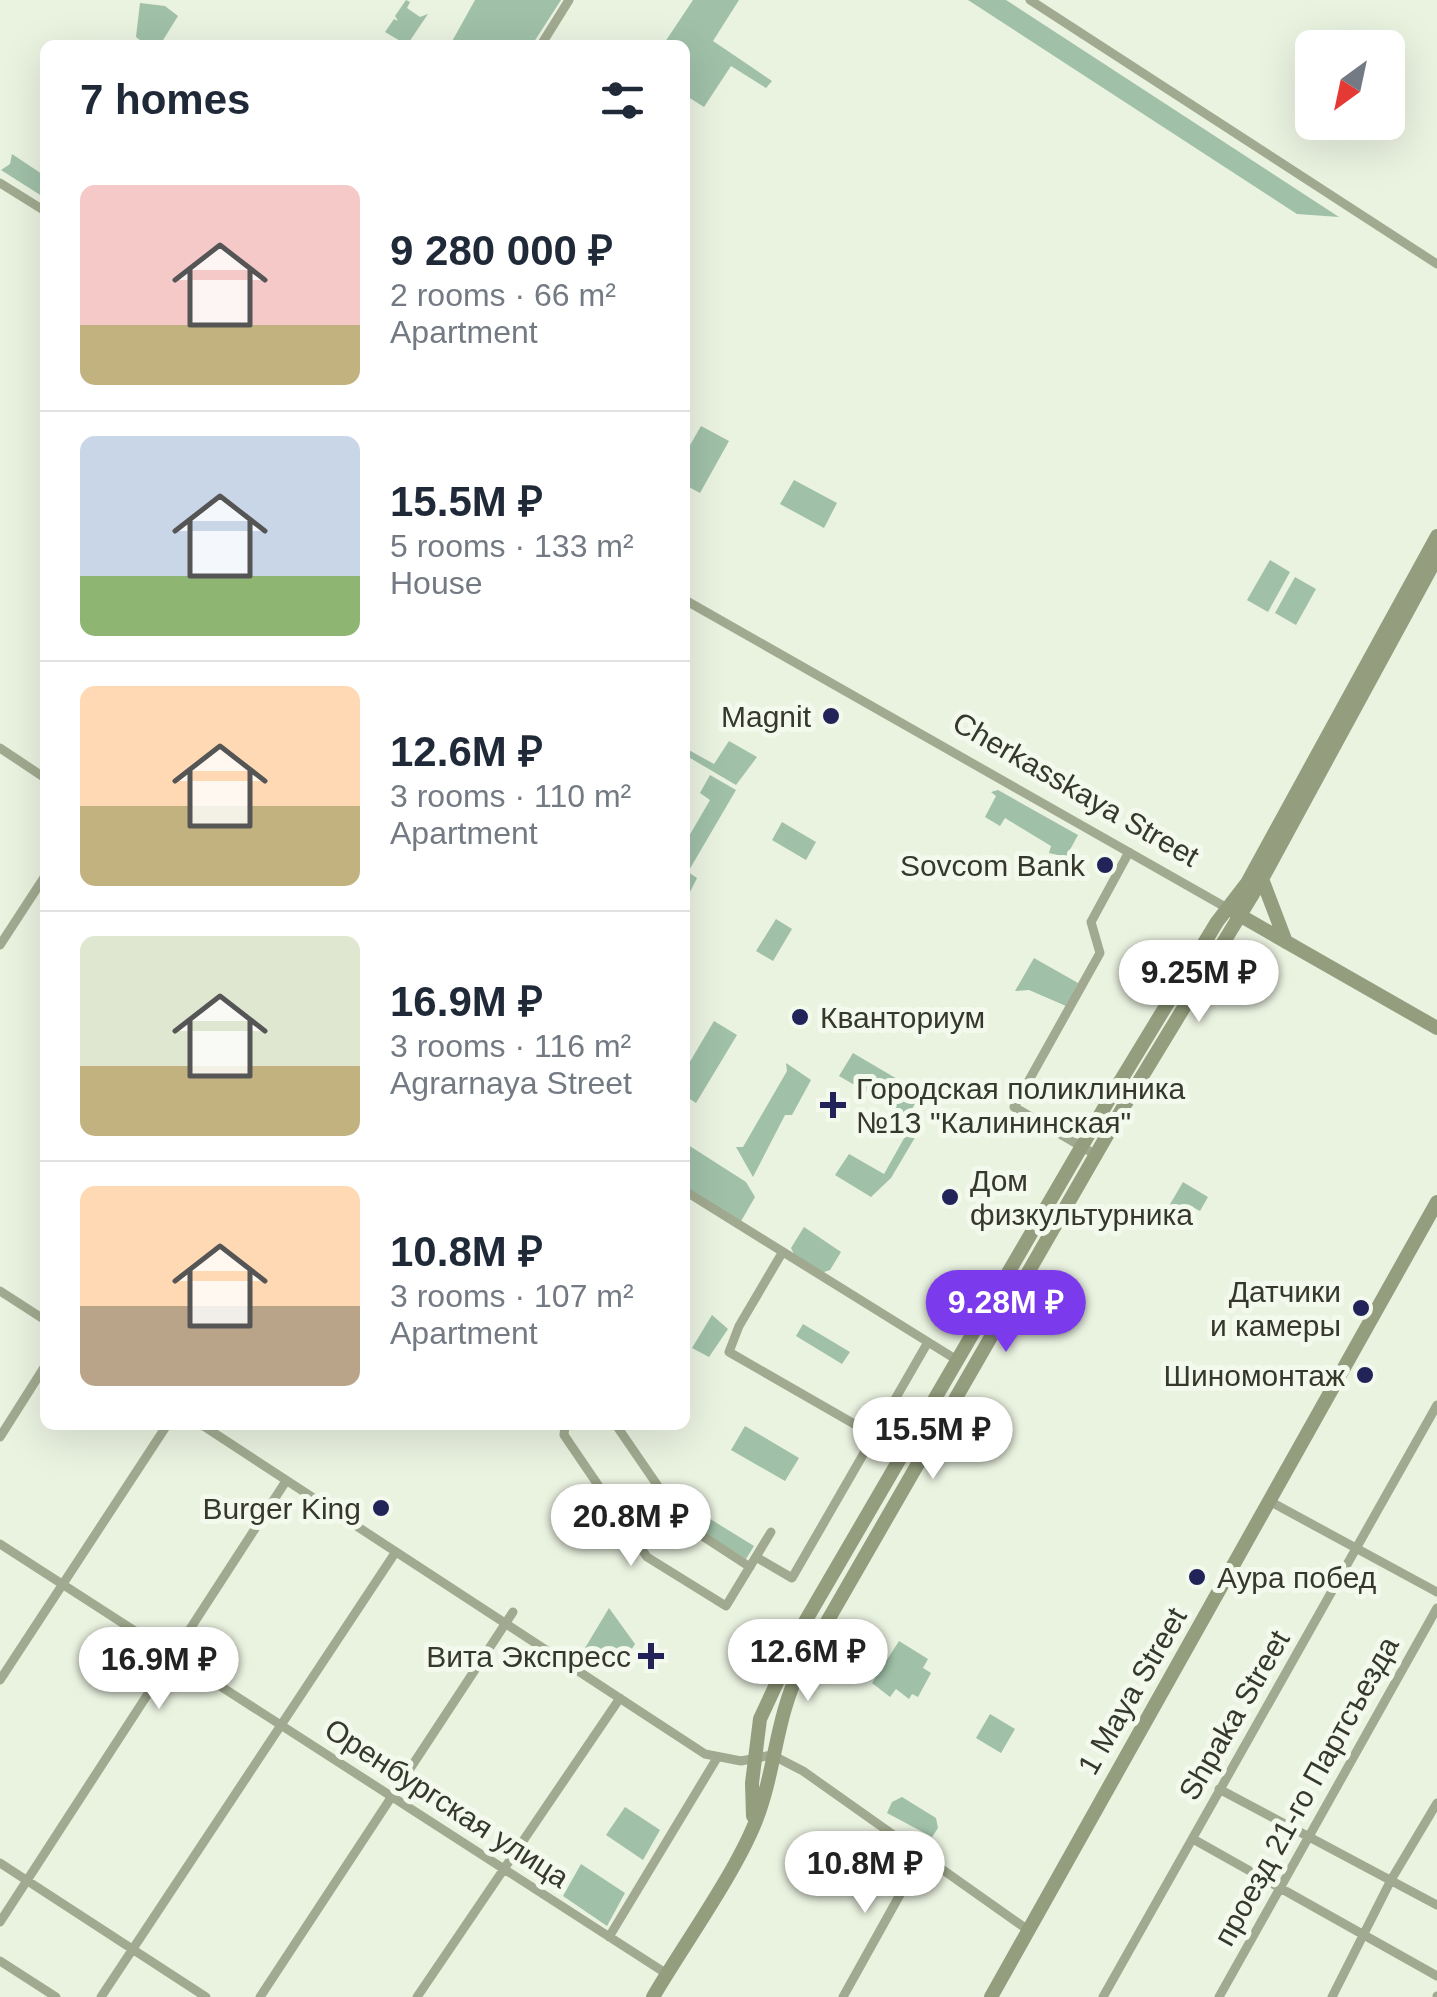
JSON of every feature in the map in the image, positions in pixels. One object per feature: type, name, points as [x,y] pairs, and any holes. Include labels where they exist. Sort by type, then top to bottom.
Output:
[{"type":"street","points":[[544,40],[569,0]]},
{"type":"street","points":[[1030,0],[1437,264]]},
{"type":"street","points":[[0,183],[40,208]]},
{"type":"street","points":[[653,1997],[754,1826],[770,1780],[783,1707],[801,1667],[1233,912],[1437,536]]},
{"type":"street","points":[[754,1826],[760,1719],[786,1659],[1082,1146],[1233,912],[1262,879],[1437,557]]},
{"type":"street","name":"Cherkasskaya Street","points":[[690,603],[1437,1028]]},
{"type":"street","points":[[0,748],[40,775]]},
{"type":"street","points":[[1096,1155],[1014,1108],[1100,953],[1091,922],[1129,852]]},
{"type":"street","points":[[1262,879],[1286,942]]},
{"type":"street","points":[[0,945],[40,884]]},
{"type":"street","points":[[690,1194],[957,1360]]},
{"type":"street","name":"1 Maya Street","points":[[992,1997],[1437,1202]]},
{"type":"street","points":[[782,1253],[738,1326],[729,1352],[903,1452]]},
{"type":"street","points":[[0,1290],[40,1317]]},
{"type":"street","points":[[619,1430],[684,1524],[753,1562],[792,1578],[928,1342]]},
{"type":"street","points":[[0,1437],[40,1374]]},
{"type":"street","name":"Shpaka Street","points":[[1104,1997],[1437,1405]]},
{"type":"street","points":[[0,1680],[164,1430]]},
{"type":"street","points":[[210,1430],[394,1554],[717,1758],[741,1761],[756,1754],[772,1754],[803,1771],[1028,1930]]},
{"type":"street","points":[[564,1430],[564,1435],[646,1557],[726,1606],[770,1532]]},
{"type":"street","points":[[0,1922],[286,1481]]},
{"type":"street","points":[[1272,1502],[1437,1592]]},
{"type":"street","name":"Оренбургская улица","points":[[0,1544],[667,1974]]},
{"type":"street","points":[[101,1997],[394,1554]]},
{"type":"street","name":"проезд 21-го Партсъезда","points":[[1219,1997],[1437,1608]]},
{"type":"street","points":[[260,1997],[513,1612]]},
{"type":"street","points":[[786,1659],[801,1667]]},
{"type":"street","points":[[417,1997],[620,1698]]},
{"type":"street","points":[[609,1938],[717,1758]]},
{"type":"street","points":[[770,1780],[790,1769],[803,1771]]},
{"type":"street","points":[[1219,1789],[1437,1906]]},
{"type":"street","points":[[1332,1997],[1391,1880],[1437,1803]]},
{"type":"street","points":[[1193,1839],[1437,1976]]},
{"type":"street","points":[[843,1997],[922,1855]]},
{"type":"street","points":[[0,1863],[206,1997]]},
{"type":"street","points":[[0,1961],[56,1997]]},
{"type":"green space","points":[[406,0],[410,2],[407,8],[420,17],[428,14],[410,40],[399,40],[385,32],[394,19],[398,21],[395,16]]},
{"type":"green space","points":[[475,0],[561,0],[535,40],[453,40]]},
{"type":"green space","points":[[693,0],[739,0],[713,41],[772,81],[766,88],[731,66],[704,107],[690,98],[690,40],[666,40]]},
{"type":"green space","points":[[968,0],[1006,0],[1339,217],[1297,214]]},
{"type":"green space","points":[[140,3],[165,6],[178,16],[163,40],[136,37]]},
{"type":"green space","points":[[12,154],[40,173],[40,195],[1,170],[10,164]]},
{"type":"green space","points":[[701,426],[729,441],[700,493],[690,488],[690,445]]},
{"type":"green space","points":[[794,480],[837,503],[824,528],[780,504]]},
{"type":"green space","points":[[1270,560],[1290,572],[1268,612],[1247,600]]},
{"type":"green space","points":[[1295,577],[1316,589],[1296,625],[1275,613]]},
{"type":"green space","points":[[729,741],[757,757],[736,785],[690,758],[690,751],[714,764]]},
{"type":"green space","points":[[710,775],[736,790],[690,869],[690,834],[710,800],[700,793]]},
{"type":"green space","points":[[998,790],[1078,835],[1066,857],[1049,853],[1051,846],[1005,818],[1000,826],[985,817],[996,796],[991,792]]},
{"type":"green space","points":[[782,822],[816,842],[806,860],[772,840]]},
{"type":"green space","points":[[690,873],[697,878],[690,892]]},
{"type":"green space","points":[[776,919],[792,929],[773,961],[756,951]]},
{"type":"green space","points":[[1034,958],[1078,983],[1066,1006],[1029,990],[1015,991]]},
{"type":"green space","points":[[714,1021],[737,1035],[696,1103],[690,1099],[690,1062]]},
{"type":"green space","points":[[853,1053],[921,1093],[908,1116],[839,1076]]},
{"type":"green space","points":[[786,1063],[811,1080],[792,1115],[785,1115],[753,1177],[736,1147],[743,1147],[787,1071]]},
{"type":"green space","points":[[912,1124],[920,1129],[891,1178],[871,1197],[835,1175],[849,1154],[884,1174]]},
{"type":"green space","points":[[690,1146],[746,1182],[755,1197],[740,1223],[690,1190]]},
{"type":"green space","points":[[1183,1182],[1208,1197],[1200,1211],[1191,1206],[1186,1215],[1169,1206]]},
{"type":"green space","points":[[804,1227],[841,1252],[830,1270],[821,1273],[795,1256],[791,1248]]},
{"type":"green space","points":[[712,1315],[728,1329],[709,1357],[692,1348]]},
{"type":"green space","points":[[803,1324],[850,1352],[842,1364],[796,1336]]},
{"type":"green space","points":[[745,1426],[799,1458],[785,1481],[731,1450]]},
{"type":"green space","points":[[694,1509],[754,1546],[746,1559],[686,1522]]},
{"type":"green space","points":[[609,1608],[635,1644],[619,1669],[585,1648]]},
{"type":"green space","points":[[899,1641],[928,1659],[923,1668],[931,1673],[918,1697],[912,1694],[909,1699],[896,1689],[890,1697],[872,1683]]},
{"type":"green space","points":[[990,1714],[1015,1729],[1001,1753],[976,1738]]},
{"type":"green space","points":[[902,1797],[936,1818],[938,1828],[932,1837],[887,1813],[892,1802]]},
{"type":"green space","points":[[625,1807],[660,1830],[643,1860],[606,1835]]},
{"type":"green space","points":[[581,1864],[625,1893],[607,1926],[563,1896]]},
{"type":"place","name":"Magnit","points":[[831,716]]},
{"type":"place","name":"Sovcom Bank","points":[[1105,865]]},
{"type":"place","name":"Кванториум","points":[[800,1017]]},
{"type":"place","name":"Городская поликлиника №13 \"Калининская\"","points":[[833,1105]]},
{"type":"place","name":"Дом физкультурника","points":[[950,1197]]},
{"type":"place","name":"Датчики и камеры","points":[[1361,1308]]},
{"type":"place","name":"Шиномонтаж","points":[[1365,1375]]},
{"type":"place","name":"Burger King","points":[[381,1508]]},
{"type":"place","name":"Аура побед","points":[[1197,1577]]},
{"type":"place","name":"Вита Экспресс","points":[[651,1656]]}]
